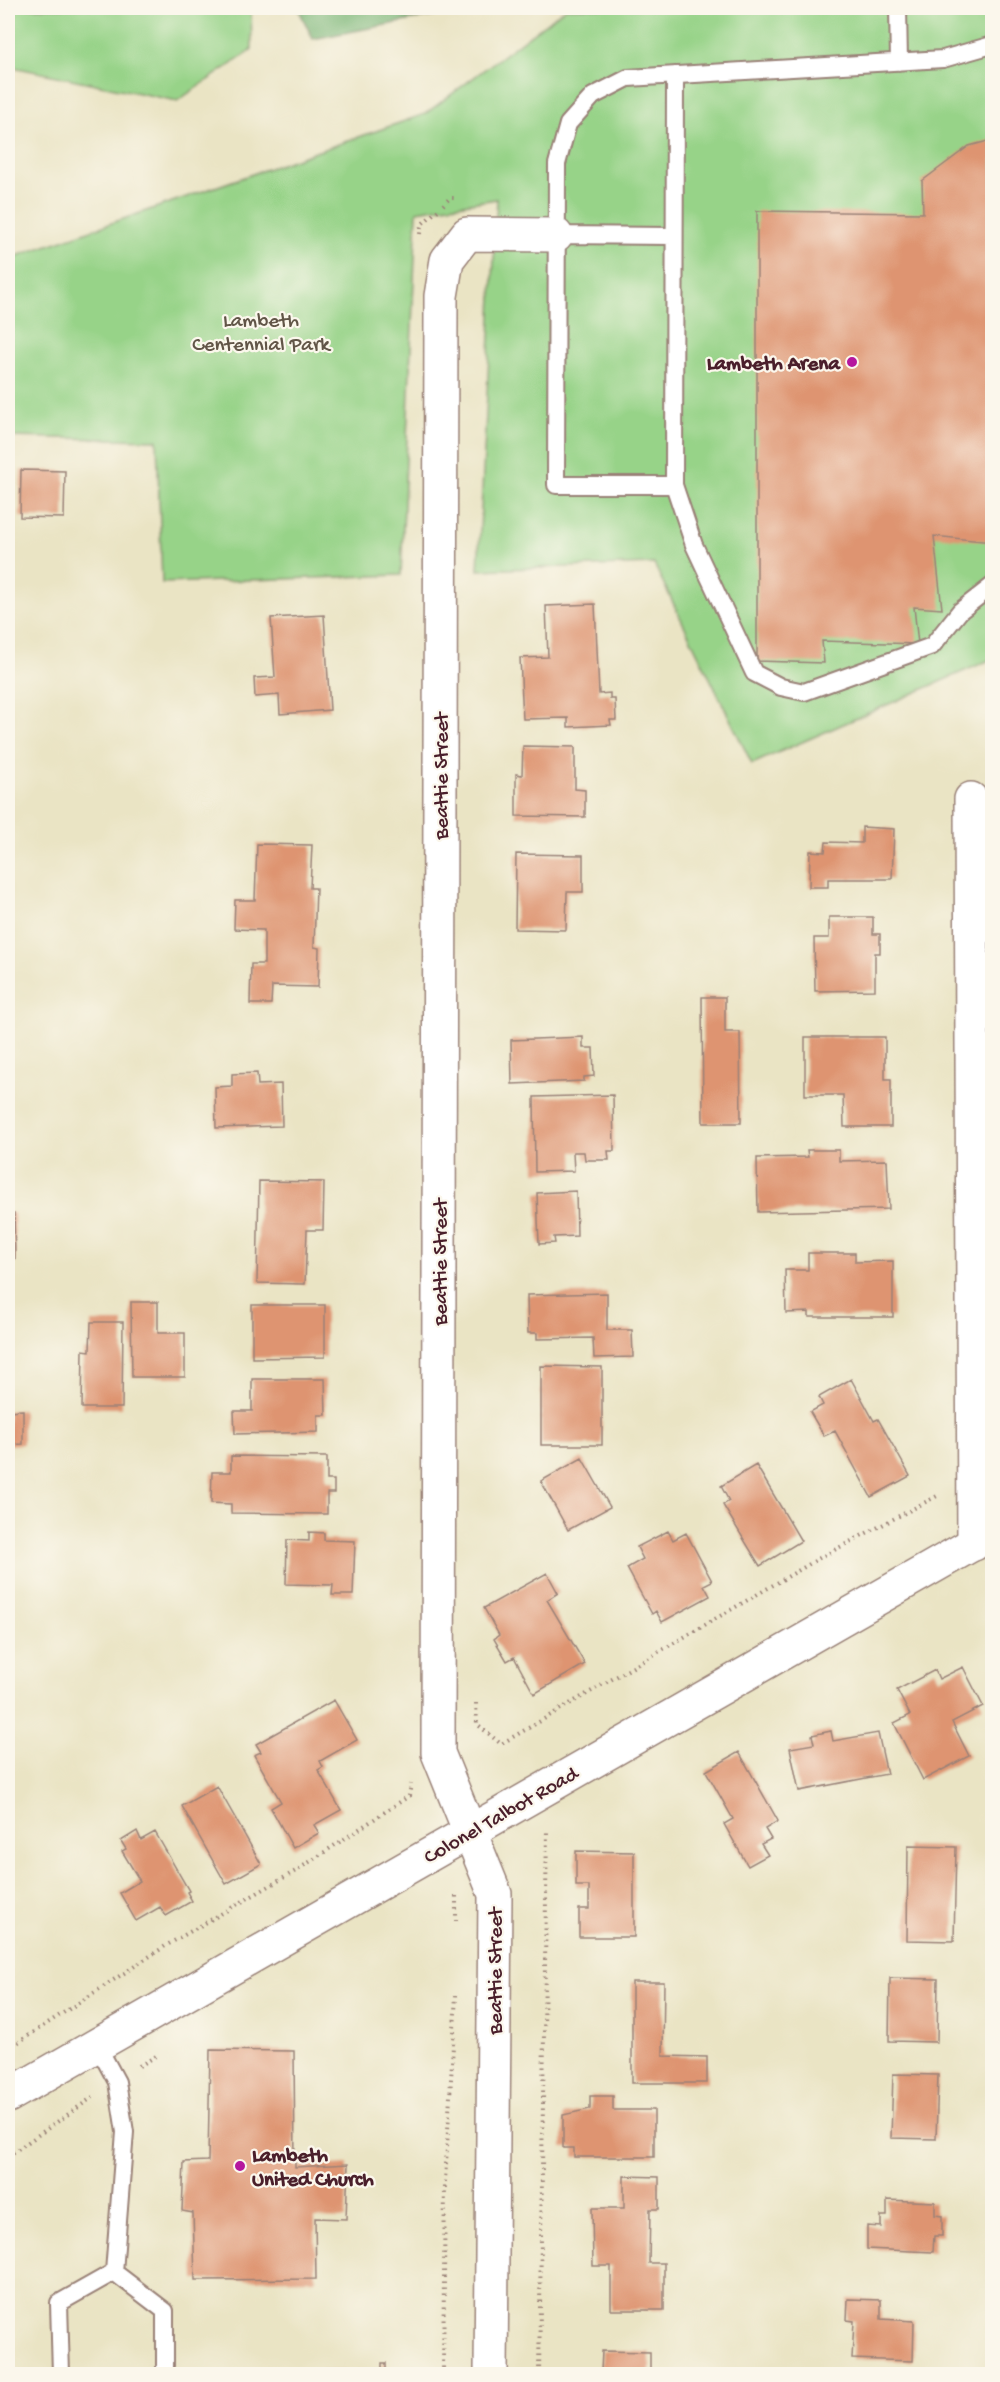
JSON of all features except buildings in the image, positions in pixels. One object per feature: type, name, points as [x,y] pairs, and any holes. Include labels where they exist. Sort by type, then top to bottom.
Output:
[{"type":"street","name":"Beattie Street","points":[[491,2374],[495,1894],[438,1753],[441,296],[447,260],[466,234],[556,235]]},
{"type":"street","points":[[971,799],[974,1477],[983,1539]]},
{"type":"street","name":"Colonel Talbot Road","points":[[8,2096],[983,1539]]},
{"type":"lane","points":[[898,8],[899,62]]},
{"type":"lane","points":[[674,485],[556,485],[556,164],[568,124],[593,96],[628,78],[943,59],[993,45]]},
{"type":"lane","points":[[675,75],[674,485],[694,545],[754,673],[781,687],[804,692],[932,646],[960,611],[993,586]]},
{"type":"lane","points":[[556,235],[674,236]]},
{"type":"lane","points":[[97,2045],[117,2082],[125,2132],[114,2272]]},
{"type":"lane","points":[[61,2374],[59,2303],[114,2272]]},
{"type":"lane","points":[[114,2272],[165,2311],[165,2374]]},
{"type":"path","points":[[420,237],[421,225],[450,198],[461,198]]},
{"type":"path","points":[[476,1701],[477,1724],[501,1744],[823,1556],[974,1477]]},
{"type":"path","points":[[8,2049],[167,1945],[299,1869],[409,1796],[412,1777]]},
{"type":"path","points":[[539,2374],[547,1825]]},
{"type":"path","points":[[456,1885],[456,1931]]},
{"type":"path","points":[[443,2374],[445,2181],[456,1988]]},
{"type":"path","points":[[8,2156],[164,2050]]},
{"type":"green space","points":[[8,8],[251,8],[252,50],[177,101],[8,66]]},
{"type":"green space","points":[[298,8],[475,8],[313,39]]},
{"type":"green space","name":"Lambeth Centennial Park","points":[[566,8],[992,8],[992,659],[752,764],[654,564],[478,570],[497,199],[417,211],[401,575],[162,583],[157,440],[8,437],[8,259],[425,114]]},
{"type":"place","name":"Lambeth Arena","points":[[852,362]]},
{"type":"place","name":"Lambeth United Church","points":[[240,2166]]}]
